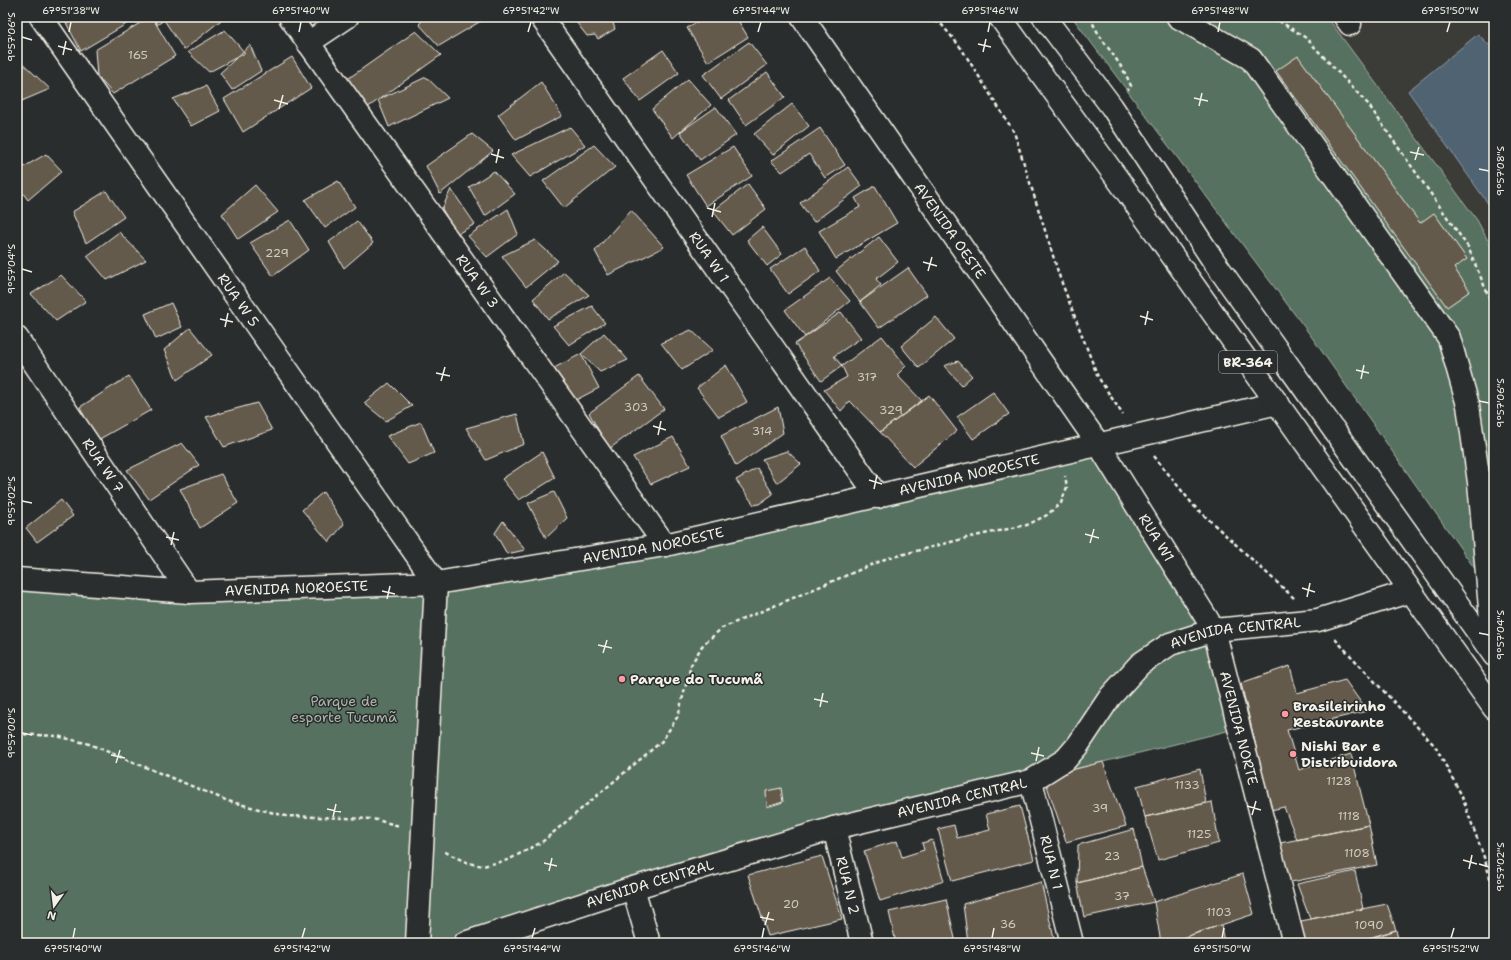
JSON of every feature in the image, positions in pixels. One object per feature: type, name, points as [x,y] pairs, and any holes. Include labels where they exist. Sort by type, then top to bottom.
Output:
[{"type":"street","name":"RUA W 5","points":[[41,17],[436,583]]},
{"type":"street","name":"RUA W 3","points":[[290,17],[665,545]]},
{"type":"street","points":[[308,43],[347,17]]},
{"type":"street","name":"RUA W 1","points":[[541,17],[878,497]]},
{"type":"street","name":"AVENIDA OESTE","points":[[802,17],[1099,445]]},
{"type":"street","name":"BR-364","points":[[1000,17],[1278,403],[1494,708]]},
{"type":"street","name":"BR-364","points":[[1044,17],[1112,107],[1213,260],[1494,654]]},
{"type":"street","points":[[1178,17],[1251,59],[1448,338],[1468,405],[1479,482],[1494,654]]},
{"type":"street","name":"RUA W 7","points":[[17,338],[189,592]]},
{"type":"street","name":"AVENIDA NOROESTE","points":[[17,579],[189,592],[436,583],[665,545],[878,497],[1278,403]]},
{"type":"street","name":"RUA W1","points":[[1099,445],[1214,630]]},
{"type":"street","points":[[417,943],[436,583]]},
{"type":"street","name":"AVENIDA CENTRAL","points":[[465,943],[633,888],[834,828],[1031,782],[1066,759],[1078,745],[1110,698],[1140,664],[1170,644],[1214,630],[1318,620],[1411,591]]},
{"type":"street","name":"AVENIDA NORTE","points":[[1214,630],[1294,943]]},
{"type":"street","name":"RUA N 1","points":[[1031,782],[1072,943]]},
{"type":"street","name":"RUA N 2","points":[[834,828],[862,943]]},
{"type":"street","points":[[633,888],[649,943]]},
{"type":"path","points":[[928,17],[942,26],[961,48],[1014,132],[1060,278],[1098,377],[1138,436],[1194,506],[1318,620],[1435,746],[1461,794],[1485,860],[1494,892]]},
{"type":"path","points":[[1273,17],[1306,38],[1368,104],[1468,247],[1494,309]]},
{"type":"path","points":[[17,734],[57,736],[89,744],[228,801],[286,816],[373,820],[403,826],[453,857],[468,863],[483,866],[508,860],[542,842],[662,741],[678,716],[691,665],[702,646],[722,628],[885,559],[970,537],[1027,525],[1047,515],[1061,503],[1067,487],[1062,454]]},
{"type":"shaded area","points":[[1327,17],[1494,17],[1494,252],[1477,220]]},
{"type":"green space","points":[[1072,17],[1327,17],[1477,220],[1494,252],[1494,596],[1311,336]]},
{"type":"green space","name":"Parque do Tucumã","points":[[1099,445],[1214,630],[1239,728],[1063,772],[464,943],[17,943],[17,579],[436,583]]},
{"type":"water","points":[[1478,34],[1494,50],[1494,212],[1408,91]]},
{"type":"building","points":[[63,17],[138,17],[81,51]]},
{"type":"building","points":[[152,17],[175,56],[113,94],[97,76],[95,50]]},
{"type":"building","points":[[154,17],[168,17],[157,25]]},
{"type":"building","points":[[168,17],[225,17],[184,50],[164,20]]},
{"type":"building","points":[[426,17],[486,18],[439,46],[419,24]]},
{"type":"building","points":[[611,17],[615,29],[598,39],[595,35],[587,36],[573,18]]},
{"type":"building","points":[[705,17],[736,17],[748,37],[708,62],[687,28]]},
{"type":"building","points":[[225,30],[245,53],[209,72],[188,52]]},
{"type":"building","points":[[416,31],[441,55],[367,108],[346,80]]},
{"type":"building","points":[[749,42],[767,65],[721,99],[703,75]]},
{"type":"building","points":[[250,45],[261,71],[232,90],[220,73]]},
{"type":"building","points":[[663,50],[679,73],[640,101],[623,78]]},
{"type":"building","points":[[1298,56],[1420,223],[1434,213],[1467,259],[1454,268],[1470,291],[1447,307],[1276,71]]},
{"type":"building","points":[[292,57],[311,88],[243,132],[224,99]]},
{"type":"building","points":[[17,58],[50,89],[17,103]]},
{"type":"building","points":[[767,72],[785,97],[746,125],[729,100]]},
{"type":"building","points":[[426,77],[448,98],[389,127],[378,100]]},
{"type":"building","points":[[688,79],[711,105],[673,138],[652,109]]},
{"type":"building","points":[[541,82],[562,116],[516,140],[498,115]]},
{"type":"building","points":[[206,86],[220,111],[191,126],[173,99]]},
{"type":"building","points":[[792,104],[809,126],[773,155],[754,134]]},
{"type":"building","points":[[716,107],[736,135],[700,160],[680,132]]},
{"type":"building","points":[[570,127],[585,145],[530,177],[511,155]]},
{"type":"building","points":[[820,128],[845,165],[825,178],[809,154],[782,172],[771,161]]},
{"type":"building","points":[[472,134],[493,151],[440,194],[426,166]]},
{"type":"building","points":[[594,145],[615,167],[564,208],[543,181]]},
{"type":"building","points":[[733,147],[752,176],[706,206],[686,175]]},
{"type":"building","points":[[46,154],[62,171],[28,200],[17,185],[17,171]]},
{"type":"building","points":[[848,167],[862,186],[814,222],[800,203]]},
{"type":"building","points":[[494,171],[515,194],[485,216],[469,187]]},
{"type":"building","points":[[338,181],[355,207],[325,228],[305,200]]},
{"type":"building","points":[[748,184],[766,209],[732,235],[713,211]]},
{"type":"building","points":[[255,185],[278,212],[238,239],[222,214]]},
{"type":"building","points":[[875,186],[897,223],[836,259],[819,231],[860,207],[855,198]]},
{"type":"building","points":[[451,189],[475,224],[457,234],[442,209]]},
{"type":"building","points":[[106,191],[124,217],[86,243],[72,212]]},
{"type":"building","points":[[508,209],[518,234],[487,257],[468,236]]},
{"type":"building","points":[[631,210],[664,247],[608,275],[595,251]]},
{"type":"building","points":[[290,220],[309,250],[273,276],[250,243]]},
{"type":"building","points":[[357,221],[373,243],[344,268],[329,242]]},
{"type":"building","points":[[762,227],[782,254],[767,266],[747,240]]},
{"type":"building","points":[[119,232],[146,260],[107,280],[87,256]]},
{"type":"building","points":[[879,237],[898,262],[876,279],[881,285],[860,302],[836,271]]},
{"type":"building","points":[[535,240],[558,261],[526,287],[502,256]]},
{"type":"building","points":[[805,246],[820,271],[788,294],[770,269]]},
{"type":"building","points":[[908,268],[927,295],[879,328],[860,302]]},
{"type":"building","points":[[564,272],[589,295],[548,319],[533,299]]},
{"type":"building","points":[[61,275],[86,301],[56,321],[31,294]]},
{"type":"building","points":[[830,278],[850,301],[805,337],[785,310]]},
{"type":"building","points":[[171,303],[182,327],[156,339],[145,314]]},
{"type":"building","points":[[592,306],[605,323],[569,345],[553,326]]},
{"type":"building","points":[[841,312],[861,338],[834,356],[842,366],[821,381],[795,344]]},
{"type":"building","points":[[936,317],[954,339],[919,368],[901,346]]},
{"type":"building","points":[[190,328],[212,355],[177,380],[164,350]]},
{"type":"building","points":[[691,330],[713,350],[682,370],[661,343]]},
{"type":"building","points":[[604,333],[628,360],[600,372],[581,354]]},
{"type":"building","points":[[882,336],[906,366],[897,375],[922,401],[880,432],[850,401],[841,411],[824,390],[847,377],[842,366]]},
{"type":"building","points":[[581,354],[599,388],[574,401],[552,369]]},
{"type":"building","points":[[958,361],[972,376],[962,385],[944,366]]},
{"type":"building","points":[[726,365],[747,402],[719,417],[697,388]]},
{"type":"building","points":[[129,376],[151,410],[96,441],[80,407]]},
{"type":"building","points":[[639,376],[664,409],[609,449],[589,413]]},
{"type":"building","points":[[389,383],[412,406],[386,421],[364,403]]},
{"type":"building","points":[[993,392],[1009,414],[973,439],[957,417]]},
{"type":"building","points":[[929,395],[957,431],[913,467],[880,432]]},
{"type":"building","points":[[257,403],[272,430],[224,447],[206,417]]},
{"type":"building","points":[[778,407],[783,433],[736,466],[721,436]]},
{"type":"building","points":[[517,414],[524,444],[486,460],[466,428]]},
{"type":"building","points":[[421,422],[434,453],[408,464],[387,436]]},
{"type":"building","points":[[673,437],[690,466],[651,484],[633,457]]},
{"type":"building","points":[[182,443],[199,465],[149,499],[127,470]]},
{"type":"building","points":[[787,451],[801,464],[777,483],[762,459]]},
{"type":"building","points":[[542,452],[555,478],[519,500],[502,479]]},
{"type":"building","points":[[757,468],[773,494],[759,504],[754,505],[736,480]]},
{"type":"building","points":[[221,474],[238,503],[200,528],[180,489]]},
{"type":"building","points":[[323,492],[344,524],[329,542],[302,510]]},
{"type":"building","points":[[554,492],[567,518],[546,538],[528,503]]},
{"type":"building","points":[[61,500],[73,516],[37,542],[26,528]]},
{"type":"building","points":[[503,521],[525,550],[507,554],[495,533]]},
{"type":"building","points":[[1290,666],[1297,693],[1345,680],[1367,711],[1287,730],[1299,770],[1351,754],[1369,825],[1297,840],[1284,807],[1271,810],[1241,683]]},
{"type":"building","points":[[1103,762],[1126,826],[1066,842],[1044,777]]},
{"type":"building","points":[[1200,769],[1206,803],[1145,817],[1137,786]]},
{"type":"building","points":[[781,788],[783,802],[767,807],[766,791]]},
{"type":"building","points":[[1212,802],[1219,843],[1158,860],[1145,817]]},
{"type":"building","points":[[1020,806],[1034,860],[952,881],[938,829],[954,825],[957,838],[990,830],[986,814]]},
{"type":"building","points":[[1369,825],[1377,865],[1286,883],[1275,844]]},
{"type":"building","points":[[1134,829],[1142,867],[1077,883],[1078,845]]},
{"type":"building","points":[[932,840],[944,881],[880,901],[864,851],[897,841],[902,857],[924,850],[922,843]]},
{"type":"building","points":[[822,856],[842,919],[768,936],[748,875]]},
{"type":"building","points":[[1142,867],[1154,902],[1084,917],[1077,883]]},
{"type":"building","points":[[1355,871],[1363,909],[1310,919],[1297,884]]},
{"type":"building","points":[[1243,874],[1254,914],[1185,937],[1161,943],[1154,902]]},
{"type":"building","points":[[1041,882],[1055,943],[968,943],[963,904]]},
{"type":"building","points":[[946,899],[956,943],[896,943],[889,912]]},
{"type":"building","points":[[1387,904],[1396,930],[1351,943],[1303,943],[1301,921]]},
{"type":"building","points":[[1221,925],[1224,943],[1187,943],[1185,937]]},
{"type":"building","points":[[1396,930],[1399,943],[1356,943]]},
{"type":"place","name":"Parque do Tucumã","points":[[622,679]]},
{"type":"place","name":"Brasileirinho Restaurante","points":[[1285,714]]},
{"type":"place","name":"Nishi Bar e Distribuidora","points":[[1293,754]]},
{"type":"park label","name":"Parque de esporte Tucumã","points":[[344,710]]}]
